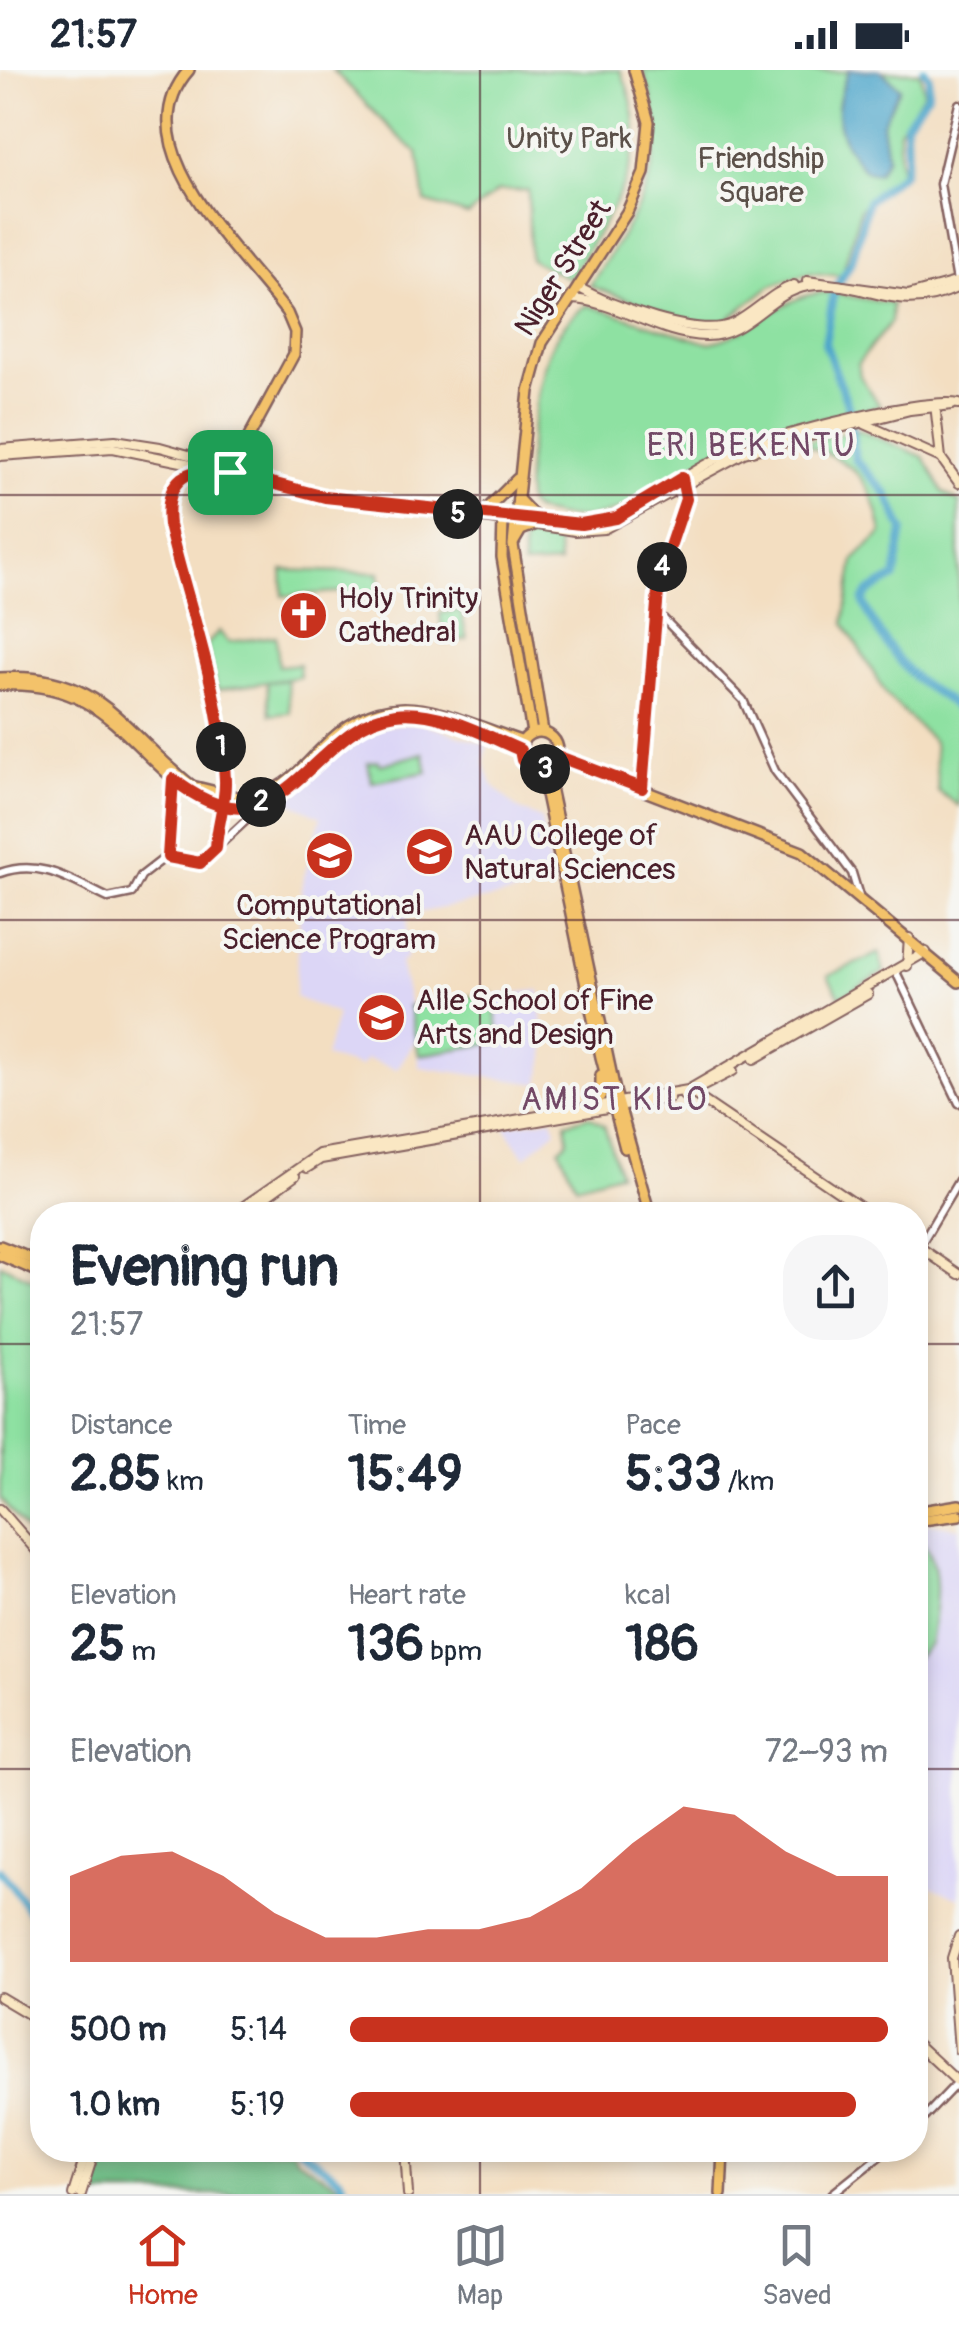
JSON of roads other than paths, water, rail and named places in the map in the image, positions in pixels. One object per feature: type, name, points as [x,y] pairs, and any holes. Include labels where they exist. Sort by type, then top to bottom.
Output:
[{"type":"main road","points":[[190,70],[171,99],[167,129],[180,173],[286,313],[296,339],[294,354],[231,469]]},
{"type":"main road","name":"Niger Street","points":[[538,733],[501,548],[520,476],[536,359],[627,212],[644,173],[649,122],[634,70]]},
{"type":"main road","points":[[571,299],[585,300],[676,330],[712,333],[786,288],[806,281],[908,294],[959,284]]},
{"type":"main road","points":[[578,287],[611,302],[712,333]]},
{"type":"main road","points":[[0,453],[114,440],[160,446],[325,497],[581,524],[617,521],[684,481],[744,453],[935,404]]},
{"type":"main road","points":[[861,423],[935,404],[958,404]]},
{"type":"main road","points":[[935,404],[942,458],[959,483]]},
{"type":"main road","points":[[922,409],[936,428]]},
{"type":"main road","points":[[861,423],[942,458]]},
{"type":"main road","points":[[0,453],[113,448],[189,468],[231,469]]},
{"type":"main road","points":[[480,516],[520,476]]},
{"type":"main road","points":[[516,496],[536,521]]},
{"type":"main road","points":[[480,516],[494,530],[501,548]]},
{"type":"main road","name":"Niger Street","points":[[510,518],[538,733]]},
{"type":"main road","points":[[512,545],[522,530],[536,521]]},
{"type":"main road","points":[[0,682],[44,680],[102,703],[174,776],[213,802],[257,803],[291,788],[356,728],[385,716],[433,717],[521,746]]},
{"type":"main road","points":[[245,802],[286,783],[362,716],[388,708],[448,713],[521,746]]},
{"type":"main road","points":[[521,746],[538,733],[555,741],[557,756]]},
{"type":"main road","points":[[521,746],[526,764],[544,769]]},
{"type":"main road","points":[[557,756],[802,852],[959,982]]},
{"type":"main road","points":[[544,769],[557,756]]},
{"type":"main road","points":[[544,769],[600,1057],[601,1095],[594,1104]]},
{"type":"main road","points":[[544,769],[618,1103],[645,1202]]},
{"type":"main road","points":[[907,966],[909,938]]},
{"type":"main road","points":[[897,974],[929,955]]},
{"type":"main road","points":[[259,1202],[320,1157],[690,1092],[929,955]]},
{"type":"main road","points":[[600,1057],[618,1103],[645,1202]]},
{"type":"main road","points":[[690,1092],[853,1202]]},
{"type":"main road","points":[[251,1202],[320,1157],[594,1104],[618,1103]]},
{"type":"main road","points":[[0,1246],[30,1257]]},
{"type":"main road","points":[[0,1255],[30,1268]]},
{"type":"main road","points":[[928,1255],[959,1274]]},
{"type":"main road","points":[[928,1510],[959,1505]]},
{"type":"main road","points":[[0,1510],[30,1544]]},
{"type":"main road","points":[[928,1520],[959,1514]]},
{"type":"main road","points":[[959,1936],[952,1958],[959,2050]]},
{"type":"main road","points":[[0,1997],[30,2015]]},
{"type":"main road","points":[[928,2054],[959,2083]]},
{"type":"main road","points":[[73,2194],[83,2162]]},
{"type":"main road","points":[[81,2194],[91,2162]]},
{"type":"main road","points":[[406,2162],[408,2194]]},
{"type":"main road","points":[[718,2194],[719,2162]]},
{"type":"street","points":[[959,104],[940,184],[959,284]]},
{"type":"street","points":[[189,468],[169,497],[168,516],[215,696],[225,778],[216,848]]},
{"type":"street","points":[[642,788],[659,579],[686,499],[684,481]]},
{"type":"street","points":[[658,613],[742,700],[775,771],[852,873],[859,896]]},
{"type":"street","points":[[168,857],[174,776]]},
{"type":"street","points":[[0,873],[15,868],[48,868],[108,898],[118,898],[132,894],[141,876],[168,857],[200,863],[254,812],[257,803]]},
{"type":"street","points":[[897,974],[959,1103]]},
{"type":"street","points":[[928,1229],[959,1180]]},
{"type":"street","points":[[928,2114],[959,2083]]},
{"type":"street","points":[[832,2194],[872,2162]]},
{"type":"water","points":[[849,70],[880,70],[900,88],[882,124],[887,157],[878,173],[861,166],[842,135],[839,104]]},
{"type":"waterway","points":[[924,70],[929,76],[928,94],[906,123],[907,157],[903,173],[868,201],[852,261],[834,291],[825,343],[849,408],[855,459],[887,494],[903,530],[895,577],[868,592],[863,601],[900,662],[959,712]]},
{"type":"waterway","points":[[0,1870],[30,1911]]},
{"type":"waterway","points":[[316,2162],[340,2179],[347,2194]]},
{"type":"place","name":"Holy Trinity Cathedral","points":[[303,615]]},
{"type":"place","name":"AAU College of Natural Sciences","points":[[429,852]]},
{"type":"place","name":"Computational Science Program","points":[[329,856]]},
{"type":"place","name":"Alle School of Fine Arts and Design","points":[[381,1017]]},
{"type":"district","name":"ERI BEKENTU","points":[[752,446]]},
{"type":"district","name":"AMIST KILO","points":[[615,1100]]},
{"type":"park label","name":"Unity Park","points":[[569,138]]},
{"type":"park label","name":"Friendship Square","points":[[761,175]]}]
